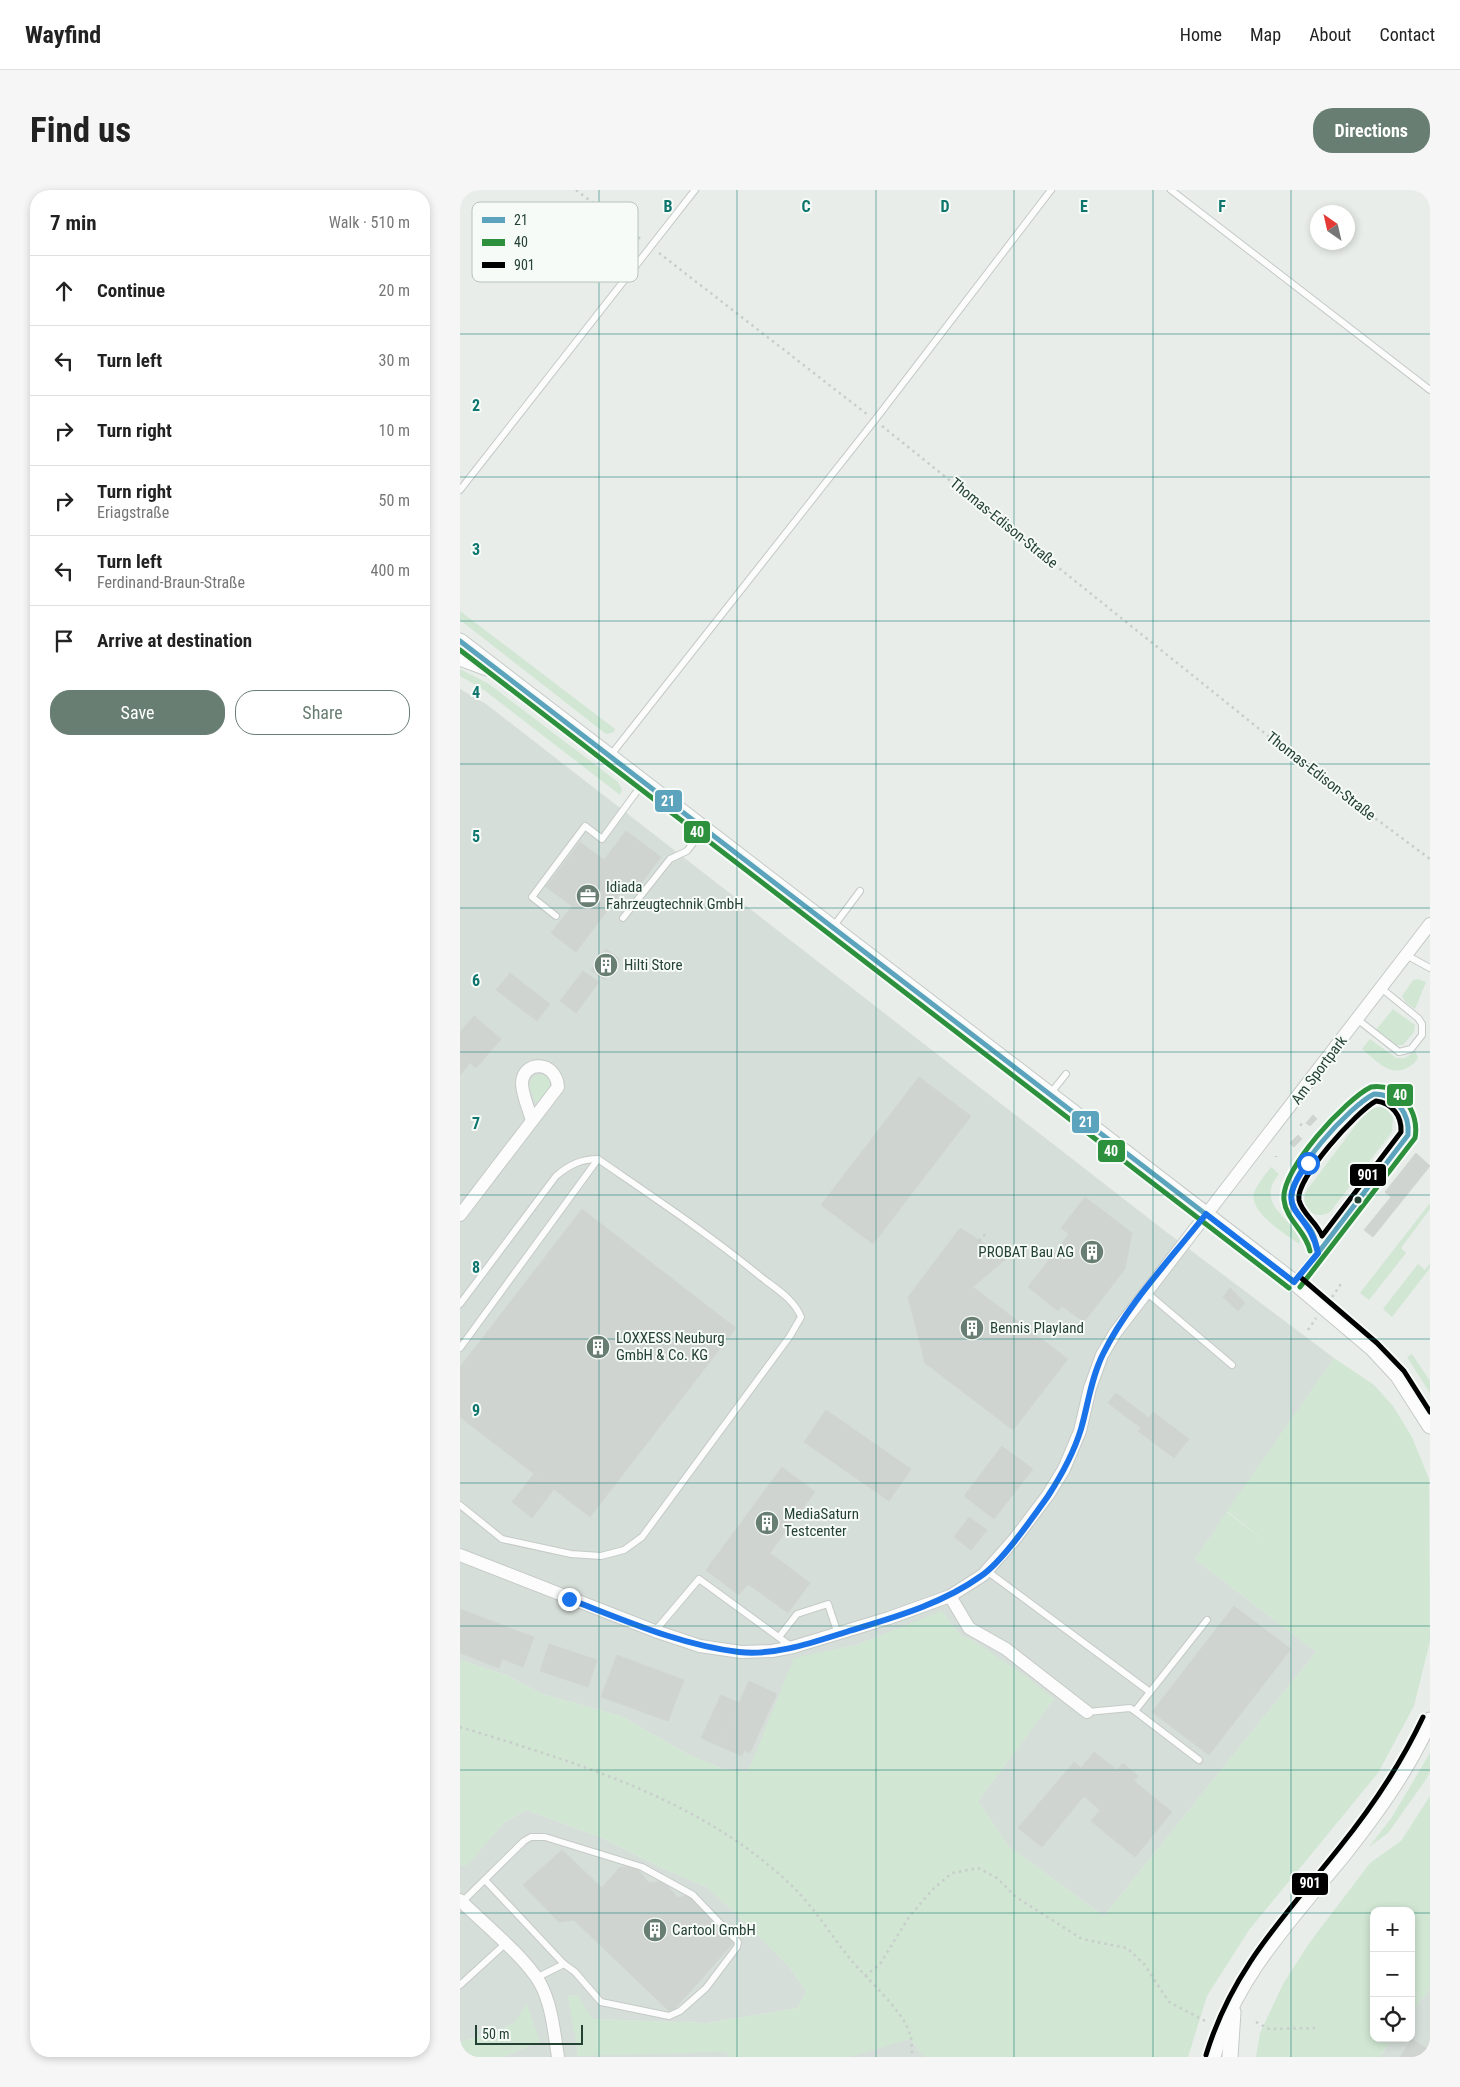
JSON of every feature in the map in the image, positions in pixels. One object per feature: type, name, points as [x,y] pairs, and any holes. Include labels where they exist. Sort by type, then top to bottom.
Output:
[{"type":"street","points":[[460,641],[1294,1282],[1354,1332],[1398,1376],[1430,1426]]},
{"type":"street","points":[[460,658],[503,674]]},
{"type":"street","name":"Am Sportpark","points":[[460,1555],[654,1631],[700,1646],[741,1652],[772,1651],[793,1647],[889,1618],[950,1596],[987,1571],[1014,1540],[1048,1495],[1064,1469],[1080,1431],[1090,1388],[1102,1355],[1145,1291],[1430,924]]},
{"type":"street","points":[[460,1215],[532,1121]]},
{"type":"street","points":[[950,1596],[969,1628],[1006,1649],[1087,1712]]},
{"type":"street","points":[[1213,2057],[1218,2035],[1250,1976],[1276,1938],[1381,1806],[1420,1743],[1430,1720]]},
{"type":"street","points":[[461,1901],[536,1978],[548,2004],[558,2057]]},
{"type":"street","points":[[1230,2057],[1233,2006]]},
{"type":"lane","points":[[638,261],[695,190]]},
{"type":"lane","points":[[610,757],[875,420],[1051,190]]},
{"type":"lane","points":[[1171,190],[1430,390]]},
{"type":"lane","points":[[460,490],[622,282]]},
{"type":"lane","points":[[556,916],[532,897],[585,826],[602,839],[644,783]]},
{"type":"lane","points":[[623,918],[670,859],[687,851],[704,830]]},
{"type":"lane","points":[[832,928],[860,892]]},
{"type":"lane","points":[[1406,956],[1430,968]]},
{"type":"lane","points":[[1358,1019],[1399,1052],[1411,1049],[1422,1035],[1423,1030],[1418,1018],[1382,988]]},
{"type":"lane","points":[[1050,1095],[1066,1074]]},
{"type":"lane","points":[[1294,1282],[1318,1253],[1408,1135],[1409,1126],[1406,1116],[1400,1106],[1384,1095],[1374,1094],[1355,1104],[1308,1163],[1291,1188],[1293,1206],[1312,1233],[1318,1253]]},
{"type":"lane","points":[[460,1304],[556,1176],[567,1166],[586,1159],[598,1159],[721,1244],[787,1298],[798,1308],[802,1316],[790,1336],[642,1537],[624,1550],[601,1556],[571,1554],[502,1539],[460,1505]]},
{"type":"lane","points":[[460,1348],[598,1159]]},
{"type":"lane","points":[[1145,1291],[1232,1365]]},
{"type":"lane","points":[[987,1571],[1150,1692]]},
{"type":"lane","points":[[654,1631],[699,1579],[793,1647]]},
{"type":"lane","points":[[779,1637],[797,1614],[828,1604],[838,1634]]},
{"type":"lane","points":[[1135,1711],[1207,1620]]},
{"type":"lane","points":[[1087,1712],[1130,1708],[1199,1760]]},
{"type":"lane","points":[[461,1901],[524,1841],[531,1837],[545,1837],[642,1867],[693,1895],[738,1942],[737,1947],[706,1988],[680,2011],[669,2016],[601,2002],[575,1972],[564,1964],[485,1880]]},
{"type":"lane","points":[[460,1985],[504,1944]]},
{"type":"lane","points":[[536,1978],[564,1964]]},
{"type":"path","name":"Thomas-Edison-Straße","points":[[576,190],[592,202]]},
{"type":"path","name":"Thomas-Edison-Straße","points":[[638,237],[875,420],[1313,772],[1430,860]]},
{"type":"path","points":[[979,1240],[987,1232]]},
{"type":"path","points":[[460,1727],[556,1756],[642,1789],[706,1822],[753,1854],[793,1887],[897,2013],[910,2034],[912,2057]]},
{"type":"path","points":[[865,1976],[880,1964],[909,1917],[933,1889],[952,1873],[978,1868],[997,1878],[1016,1897],[1082,1939],[1127,1948],[1144,1964],[1169,2002],[1207,2022]]},
{"type":"path","points":[[1256,2022],[1269,2029],[1315,2028]]},
{"type":"shaded area","points":[[460,689],[486,704],[1165,1231],[1334,1358],[1195,1559],[1316,1652],[1104,1916],[1008,1846],[978,1801],[1054,1699],[974,1641],[961,1636],[942,1612],[856,1645],[794,1659],[749,1772],[724,1769],[689,1755],[621,1716],[542,1694],[506,1675],[460,1660]]},
{"type":"shaded area","points":[[526,1810],[600,1837],[664,1869],[709,1888],[787,1964],[806,1991],[798,2008],[707,2023],[592,2019],[577,1995],[568,1996],[572,2015],[725,2052],[731,2057],[504,2057],[540,2041],[514,2023],[491,2033],[460,2042],[460,1866],[467,1864],[505,1822]]},
{"type":"shaded area","points":[[1430,1988],[1430,2057],[1380,2057],[1390,2042],[1415,2042],[1415,2009]]},
{"type":"shaded area","points":[[910,2039],[925,2057],[849,2057],[878,2047]]},
{"type":"green space","points":[[460,611],[615,729],[614,732],[606,734],[460,620]]},
{"type":"green space","points":[[460,669],[489,684],[618,782],[622,790],[620,795],[484,690],[460,676]]},
{"type":"green space","points":[[1418,979],[1426,982],[1415,1009],[1406,1003],[1402,996],[1413,980]]},
{"type":"green space","points":[[1393,1009],[1415,1025],[1414,1032],[1403,1045],[1396,1045],[1376,1030]]},
{"type":"green space","points":[[1370,1039],[1396,1058],[1405,1058],[1415,1051],[1418,1057],[1407,1068],[1400,1070],[1389,1069],[1362,1049]]},
{"type":"green space","points":[[542,1074],[550,1080],[550,1084],[547,1092],[536,1103],[529,1086],[533,1077]]},
{"type":"green space","points":[[1380,1107],[1386,1109],[1393,1117],[1392,1132],[1330,1212],[1324,1215],[1313,1214],[1306,1207],[1305,1196],[1307,1190],[1365,1113],[1369,1109]]},
{"type":"green space","points":[[1271,1167],[1279,1174],[1273,1184],[1272,1201],[1281,1215],[1301,1236],[1299,1244],[1270,1222],[1257,1208],[1254,1201],[1255,1190]]},
{"type":"green space","points":[[1430,1203],[1430,1209],[1401,1248],[1406,1253],[1369,1300],[1360,1293]]},
{"type":"green space","points":[[1430,1263],[1430,1268],[1392,1317],[1383,1309],[1418,1264],[1425,1270]]},
{"type":"green space","points":[[1412,1354],[1430,1381],[1430,1393],[1407,1357]]},
{"type":"green space","points":[[1334,1358],[1374,1385],[1393,1406],[1412,1437],[1429,1479],[1430,1641],[1414,1706],[1378,1773],[1249,1930],[1207,1996],[1188,2057],[925,2057],[910,2039],[849,2057],[731,2057],[725,2052],[578,2056],[568,1996],[577,1995],[593,2019],[707,2023],[798,2008],[806,1991],[787,1964],[709,1888],[664,1869],[600,1837],[526,1810],[505,1822],[467,1865],[460,1866],[460,1660],[506,1675],[542,1694],[621,1716],[689,1755],[724,1769],[748,1772],[794,1658],[856,1645],[942,1611],[961,1636],[974,1641],[1024,1675],[1054,1699],[978,1801],[1008,1846],[1104,1916],[1316,1652],[1195,1559],[1227,1512],[1275,1549],[1227,1511]]},
{"type":"green space","points":[[1430,1753],[1430,1772],[1427,1778],[1388,1833],[1369,1847],[1392,1817]]},
{"type":"green space","points":[[1430,1796],[1430,1988],[1415,2009],[1415,1907],[1370,1907],[1370,2042],[1390,2042],[1380,2057],[1256,2057],[1260,2033],[1283,1984],[1310,1942],[1370,1863],[1401,1841]]},
{"type":"green space","points":[[527,2004],[540,2041],[504,2057],[460,2057],[460,2042],[491,2033],[514,2023]]},
{"type":"building","name":"Idiada Fahrzeugtechnik GmbH","points":[[626,831],[661,857],[640,885],[631,879],[576,952],[551,933],[572,906],[546,887],[580,842],[604,860]]},
{"type":"building","name":"Hilti Store","points":[[606,949],[620,959],[605,980],[591,970]]},
{"type":"building","points":[[583,971],[599,982],[576,1013],[560,1001]]},
{"type":"building","points":[[510,973],[550,1004],[537,1021],[496,990]]},
{"type":"building","points":[[474,1016],[501,1039],[476,1068],[460,1054],[460,1032]]},
{"type":"building","points":[[460,1054],[470,1063],[460,1075]]},
{"type":"building","points":[[919,1077],[971,1116],[873,1244],[821,1205]]},
{"type":"building","points":[[1313,1115],[1317,1119],[1310,1126],[1306,1123]]},
{"type":"building","points":[[1298,1135],[1302,1139],[1294,1147],[1290,1143]]},
{"type":"building","points":[[1416,1153],[1430,1166],[1373,1237],[1364,1230],[1391,1197],[1385,1192]]},
{"type":"building","name":"PROBAT Bau AG","points":[[1085,1197],[1132,1233],[1125,1269],[1084,1322],[1062,1306],[1058,1311],[1028,1287],[1069,1234],[1061,1228]]},
{"type":"building","name":"LOXXESS Neuburg GmbH & Co. KG","points":[[582,1209],[736,1328],[590,1517],[460,1417],[460,1367]]},
{"type":"building","name":"Bennis Playland","points":[[960,1228],[1007,1258],[973,1287],[1068,1359],[1013,1430],[925,1363],[908,1297]]},
{"type":"building","points":[[1230,1288],[1245,1303],[1238,1311],[1223,1297]]},
{"type":"building","points":[[1116,1393],[1149,1418],[1153,1412],[1189,1439],[1174,1458],[1138,1431],[1141,1428],[1108,1403]]},
{"type":"building","points":[[826,1410],[911,1469],[889,1501],[804,1442]]},
{"type":"building","points":[[1002,1446],[1033,1469],[994,1519],[964,1496]]},
{"type":"building","name":"MediaSaturn Testcenter","points":[[782,1467],[815,1492],[770,1553],[810,1583],[788,1613],[748,1584],[739,1595],[706,1570]]},
{"type":"building","points":[[534,1474],[554,1489],[532,1518],[512,1502]]},
{"type":"building","points":[[969,1517],[987,1530],[971,1550],[954,1537]]},
{"type":"building","points":[[1234,1606],[1291,1649],[1209,1755],[1152,1712]]},
{"type":"building","points":[[460,1609],[534,1637],[523,1667],[502,1659],[499,1668],[460,1653]]},
{"type":"building","points":[[549,1644],[597,1660],[588,1687],[540,1671]]},
{"type":"building","points":[[617,1655],[684,1680],[668,1721],[601,1697]]},
{"type":"building","points":[[749,1681],[777,1694],[750,1753],[722,1740]]},
{"type":"building","points":[[721,1695],[739,1703],[722,1740],[744,1750],[742,1756],[701,1738]]},
{"type":"building","points":[[1094,1752],[1117,1770],[1123,1763],[1138,1776],[1134,1781],[1172,1812],[1135,1857],[1091,1821],[1100,1810],[1084,1796],[1042,1847],[1018,1828],[1074,1762],[1081,1768]]},
{"type":"building","points":[[562,1850],[602,1888],[574,1920],[559,1922],[523,1885]]},
{"type":"building","name":"Cartool GmbH","points":[[620,1867],[636,1867],[649,1883],[663,1881],[678,1898],[689,1894],[735,1941],[671,2013],[574,1920]]},
{"type":"building","points":[[1415,2041],[1430,2051],[1430,2057],[1400,2057],[1410,2042]]},
{"type":"transit line","name":"21","points":[[460,641],[1294,1282]]},
{"type":"transit line","name":"40","points":[[460,650],[1289,1288]]},
{"type":"transit line","name":"40","points":[[1300,1287],[1415,1138],[1416,1128],[1411,1109],[1406,1101],[1391,1090],[1371,1087],[1360,1094],[1331,1120],[1303,1154],[1292,1171],[1286,1187],[1284,1200],[1288,1214],[1305,1237],[1310,1251]]},
{"type":"transit line","name":"21","points":[[1374,1094],[1389,1097],[1400,1107],[1407,1120],[1408,1135],[1318,1253],[1311,1230],[1299,1215],[1292,1202],[1293,1190],[1299,1175],[1322,1142],[1350,1112],[1374,1094]]},
{"type":"transit line","name":"901","points":[[1376,1101],[1387,1104],[1395,1111],[1400,1121],[1401,1132],[1322,1236],[1301,1205],[1299,1200],[1300,1190],[1329,1146],[1355,1118],[1376,1101]]},
{"type":"transit line","name":"21","points":[[1294,1282],[1318,1253]]},
{"type":"transit line","name":"901","points":[[1299,1276],[1377,1343],[1404,1371],[1430,1412]]},
{"type":"transit line","name":"901","points":[[1206,2055],[1217,2024],[1245,1970],[1280,1921],[1351,1833],[1374,1801],[1405,1752],[1423,1717]]},
{"type":"place","name":"Idiada Fahrzeugtechnik GmbH","points":[[588,896]]},
{"type":"place","name":"Hilti Store","points":[[606,965]]},
{"type":"place","name":"PROBAT Bau AG","points":[[1092,1252]]},
{"type":"place","name":"Bennis Playland","points":[[972,1328]]},
{"type":"place","name":"LOXXESS Neuburg GmbH & Co. KG","points":[[598,1347]]},
{"type":"place","name":"MediaSaturn Testcenter","points":[[767,1523]]},
{"type":"place","name":"Cartool GmbH","points":[[655,1930]]},
{"type":"route","points":[[569,1599],[633,1624],[700,1646],[741,1652],[772,1651],[793,1647],[889,1618],[950,1596],[984,1575],[1014,1540],[1048,1495],[1064,1469],[1080,1431],[1090,1388],[1102,1355],[1133,1306],[1206,1214],[1294,1282],[1318,1253],[1312,1233],[1298,1215],[1290,1198],[1291,1188],[1296,1178],[1308,1163]]}]
